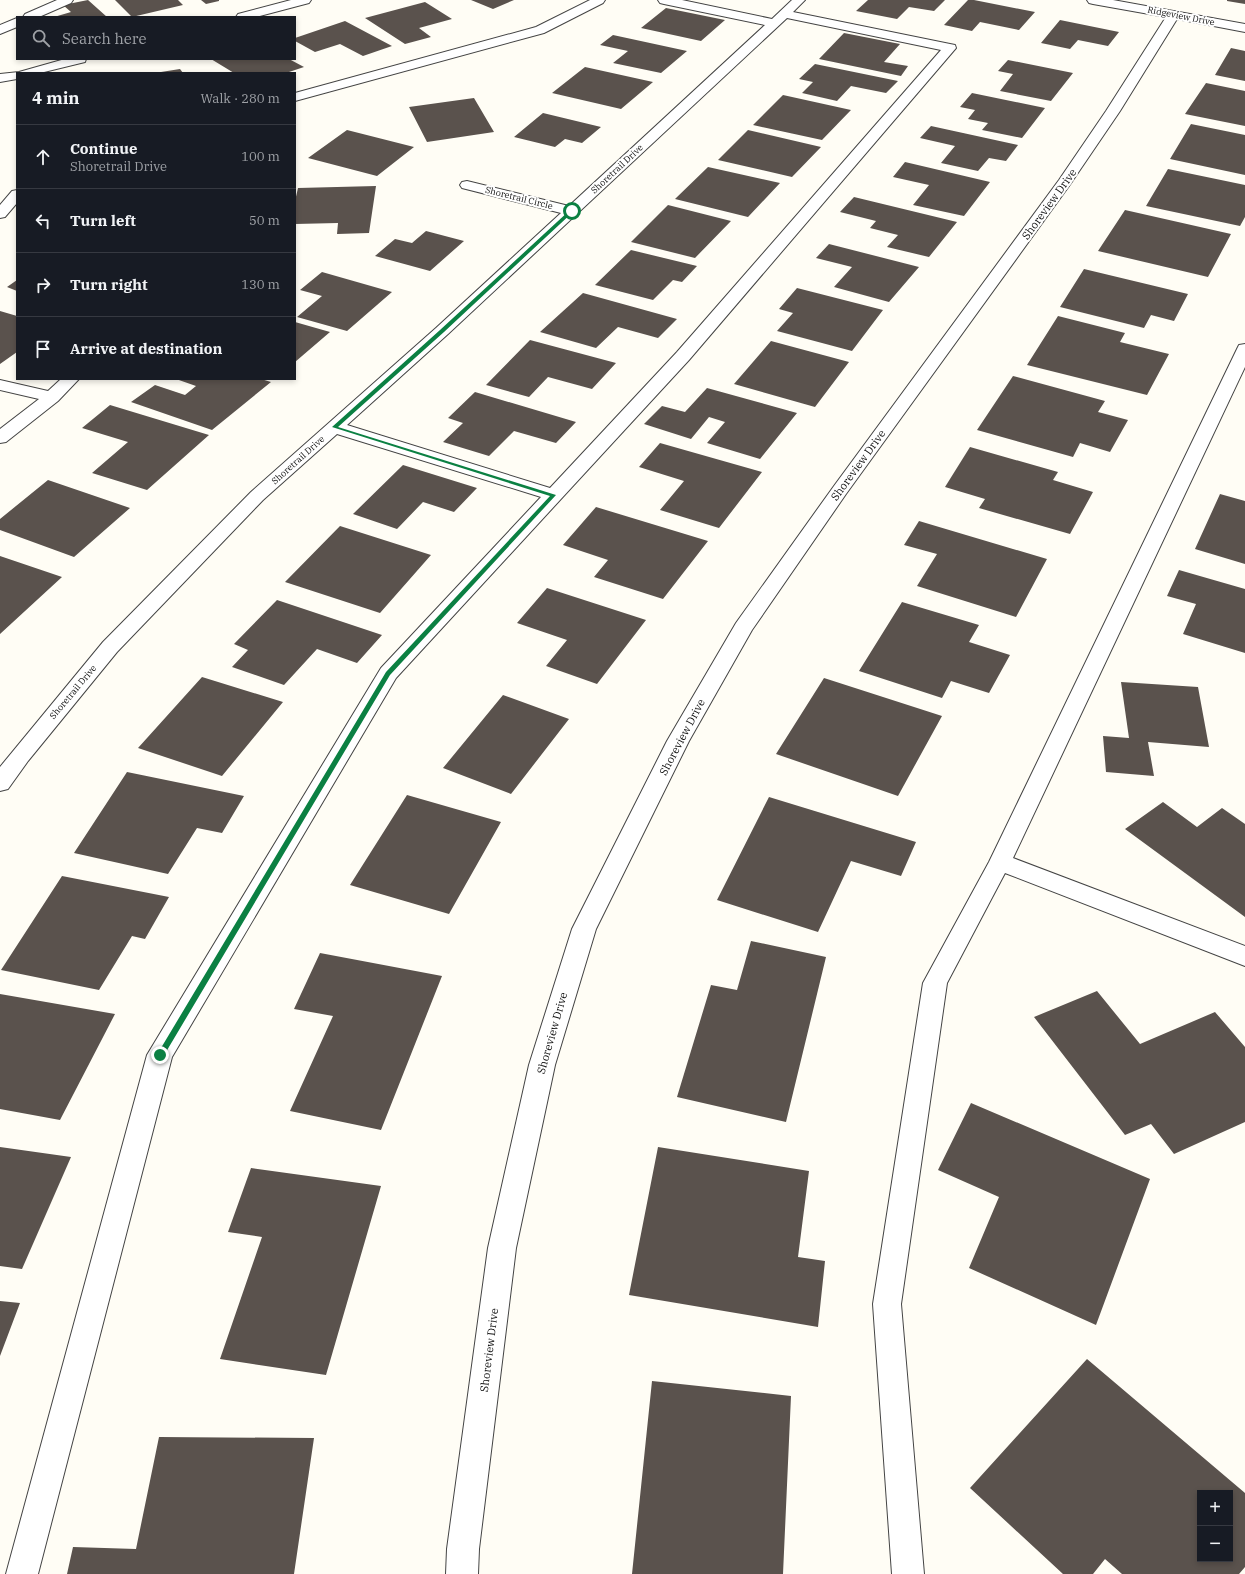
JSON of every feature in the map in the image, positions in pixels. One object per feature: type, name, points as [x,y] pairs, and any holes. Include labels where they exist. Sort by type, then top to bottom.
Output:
[{"type":"street","points":[[31,16],[67,0]]},
{"type":"street","points":[[246,16],[305,0]]},
{"type":"street","points":[[296,96],[540,30],[599,0]]},
{"type":"street","points":[[22,1574],[160,1055],[388,673],[683,356],[950,48],[664,0]]},
{"type":"street","name":"Shoretrail Drive","points":[[0,783],[20,756],[110,647],[257,496],[442,331],[799,0]]},
{"type":"street","name":"Ridgeview Drive","points":[[1093,0],[1245,28]]},
{"type":"street","name":"Shoreview Drive","points":[[462,1574],[463,1549],[502,1248],[542,1065],[584,929],[678,741],[743,628],[840,490],[1064,183],[1113,111],[1173,15]]},
{"type":"street","points":[[0,30],[16,22]]},
{"type":"street","points":[[28,72],[76,60]]},
{"type":"street","name":"Shoretrail Circle","points":[[467,185],[572,211]]},
{"type":"street","points":[[0,214],[16,195]]},
{"type":"street","points":[[908,1574],[887,1304],[935,983],[1000,862],[1245,349]]},
{"type":"street","points":[[0,438],[52,397],[70,380]]},
{"type":"street","points":[[0,385],[52,397]]},
{"type":"street","points":[[334,427],[554,495]]},
{"type":"street","points":[[1000,862],[1245,956]]},
{"type":"building","points":[[88,0],[106,16],[57,16],[71,12],[63,5]]},
{"type":"building","points":[[115,0],[178,0],[183,5],[136,16],[131,16]]},
{"type":"building","points":[[201,0],[219,0],[219,1],[206,4]]},
{"type":"building","points":[[471,0],[514,0],[493,9]]},
{"type":"building","points":[[868,0],[945,0],[934,11],[909,7],[897,19],[856,11]]},
{"type":"building","points":[[968,0],[1035,12],[1019,30],[980,22],[972,31],[944,25]]},
{"type":"building","points":[[1245,0],[1245,4],[1227,1]]},
{"type":"building","points":[[425,2],[452,19],[419,28],[431,37],[405,44],[365,18]]},
{"type":"building","points":[[666,8],[725,20],[701,41],[641,28]]},
{"type":"building","points":[[1060,20],[1119,32],[1108,46],[1078,40],[1070,49],[1041,43]]},
{"type":"building","points":[[345,21],[392,46],[363,56],[340,44],[315,52],[296,42],[296,38]]},
{"type":"building","points":[[844,33],[900,44],[884,62],[908,66],[901,76],[819,59]]},
{"type":"building","points":[[613,35],[687,51],[661,73],[613,63],[628,51],[600,45]]},
{"type":"building","points":[[1231,48],[1245,51],[1245,81],[1215,75]]},
{"type":"building","points":[[213,60],[291,60],[304,67],[289,72],[232,72]]},
{"type":"building","points":[[1008,60],[1073,73],[1051,101],[1000,91],[1013,74],[998,71]]},
{"type":"building","points":[[815,64],[898,81],[886,93],[851,86],[837,101],[802,93],[813,82],[799,79]]},
{"type":"building","points":[[585,67],[653,82],[621,109],[552,93]]},
{"type":"building","points":[[180,69],[182,72],[161,72]]},
{"type":"building","points":[[1206,83],[1245,91],[1245,126],[1185,114]]},
{"type":"building","points":[[972,93],[1045,108],[1022,138],[982,130],[988,123],[968,119],[975,110],[960,107]]},
{"type":"building","points":[[783,95],[851,110],[822,140],[753,125]]},
{"type":"building","points":[[474,98],[494,132],[427,142],[409,107]]},
{"type":"building","points":[[543,113],[601,127],[582,143],[565,139],[555,147],[514,137]]},
{"type":"building","points":[[1191,124],[1245,135],[1245,175],[1170,159]]},
{"type":"building","points":[[931,126],[1018,145],[1006,161],[989,158],[978,171],[941,163],[955,146],[920,138]]},
{"type":"building","points":[[347,130],[414,147],[377,176],[308,158]]},
{"type":"building","points":[[748,130],[821,147],[792,177],[718,160]]},
{"type":"building","points":[[905,162],[990,182],[964,216],[913,205],[929,185],[893,177]]},
{"type":"building","points":[[708,167],[780,183],[748,217],[675,199]]},
{"type":"building","points":[[1168,169],[1245,185],[1245,217],[1240,226],[1146,206]]},
{"type":"building","points":[[376,186],[369,233],[337,234],[338,223],[296,224],[296,197],[298,188]]},
{"type":"building","points":[[854,197],[957,222],[929,257],[887,247],[898,235],[870,228],[876,221],[840,212]]},
{"type":"building","points":[[668,205],[731,221],[695,258],[631,242]]},
{"type":"building","points":[[1125,210],[1231,234],[1208,277],[1098,251]]},
{"type":"building","points":[[426,231],[464,241],[430,271],[375,256],[395,239],[412,243]]},
{"type":"building","points":[[829,244],[919,267],[889,302],[834,287],[852,267],[816,258]]},
{"type":"building","points":[[631,250],[697,266],[682,282],[673,280],[653,300],[595,285]]},
{"type":"building","points":[[1084,269],[1188,294],[1174,321],[1151,315],[1144,328],[1060,307]]},
{"type":"building","points":[[322,272],[392,292],[347,331],[297,317],[322,296],[300,290]]},
{"type":"building","points":[[16,281],[16,291],[7,287]]},
{"type":"building","points":[[797,288],[883,310],[852,351],[777,331],[793,313],[779,309]]},
{"type":"building","points":[[583,293],[677,319],[658,338],[618,327],[596,348],[540,332]]},
{"type":"building","points":[[0,311],[16,316],[16,353],[0,364]]},
{"type":"building","points":[[1058,316],[1125,333],[1120,342],[1169,354],[1147,395],[1027,365]]},
{"type":"building","points":[[296,322],[330,332],[296,361]]},
{"type":"building","points":[[530,340],[616,363],[592,389],[548,377],[529,397],[486,385]]},
{"type":"building","points":[[771,341],[849,362],[815,407],[734,384]]},
{"type":"building","points":[[1013,376],[1105,401],[1098,412],[1128,420],[1110,452],[1080,443],[1073,457],[977,430]]},
{"type":"building","points":[[179,380],[264,380],[271,382],[212,430],[131,402],[155,385],[185,395],[196,386]]},
{"type":"building","points":[[707,388],[797,413],[760,459],[707,443],[725,422],[709,417],[691,439],[644,424],[662,406],[685,412]]},
{"type":"building","points":[[475,392],[576,422],[556,443],[514,431],[489,456],[443,442],[463,423],[448,418]]},
{"type":"building","points":[[110,405],[209,435],[147,490],[92,473],[128,442],[82,428]]},
{"type":"building","points":[[660,443],[762,472],[719,528],[660,510],[684,481],[639,467]]},
{"type":"building","points":[[970,447],[1058,472],[1053,480],[1093,492],[1070,534],[979,508],[985,499],[945,487]]},
{"type":"building","points":[[403,465],[477,488],[454,512],[423,502],[397,529],[353,514]]},
{"type":"building","points":[[48,480],[130,508],[74,557],[0,530],[0,519]]},
{"type":"building","points":[[1220,494],[1245,501],[1245,564],[1195,549]]},
{"type":"building","points":[[596,507],[708,541],[663,599],[594,577],[608,560],[563,545]]},
{"type":"building","points":[[919,521],[1047,559],[1016,617],[917,586],[937,554],[904,545]]},
{"type":"building","points":[[340,526],[431,555],[380,613],[285,582]]},
{"type":"building","points":[[0,556],[62,577],[0,634]]},
{"type":"building","points":[[1179,570],[1245,589],[1245,653],[1183,634],[1196,604],[1167,596]]},
{"type":"building","points":[[547,588],[646,620],[597,684],[546,666],[567,640],[517,623]]},
{"type":"building","points":[[277,600],[382,635],[357,663],[317,649],[284,685],[232,667],[248,650],[234,644]]},
{"type":"building","points":[[902,602],[979,625],[969,642],[1010,655],[989,693],[951,681],[942,698],[859,671]]},
{"type":"building","points":[[202,677],[283,702],[222,776],[138,748]]},
{"type":"building","points":[[824,678],[942,716],[898,796],[776,754]]},
{"type":"building","points":[[1121,682],[1198,687],[1209,747],[1148,742],[1154,776],[1106,772],[1103,736],[1129,738]]},
{"type":"building","points":[[503,695],[569,719],[511,794],[443,768]]},
{"type":"building","points":[[127,772],[244,796],[222,833],[197,828],[168,874],[74,853]]},
{"type":"building","points":[[407,795],[501,822],[449,914],[350,885]]},
{"type":"building","points":[[769,797],[916,842],[901,876],[851,861],[818,932],[717,900]]},
{"type":"building","points":[[1163,802],[1197,827],[1222,808],[1245,824],[1245,917],[1125,829]]},
{"type":"building","points":[[62,876],[169,897],[145,939],[132,936],[99,990],[1,970]]},
{"type":"building","points":[[751,941],[826,957],[786,1122],[677,1097],[711,985],[737,990]]},
{"type":"building","points":[[320,953],[442,976],[381,1130],[290,1111],[333,1016],[294,1009]]},
{"type":"building","points":[[1097,991],[1140,1044],[1215,1012],[1245,1047],[1245,1122],[1174,1154],[1151,1124],[1125,1135],[1034,1017]]},
{"type":"building","points":[[0,994],[115,1014],[60,1120],[0,1109]]},
{"type":"building","points":[[971,1103],[1150,1179],[1096,1325],[969,1268],[999,1197],[938,1170]]},
{"type":"building","points":[[0,1147],[71,1157],[22,1269],[0,1266]]},
{"type":"building","points":[[658,1147],[809,1171],[798,1257],[825,1261],[818,1327],[629,1295]]},
{"type":"building","points":[[251,1168],[381,1186],[326,1375],[220,1359],[262,1237],[228,1232]]},
{"type":"building","points":[[0,1301],[20,1303],[0,1356]]},
{"type":"building","points":[[1087,1359],[1245,1493],[1245,1567],[1239,1574],[1122,1574],[1105,1559],[1093,1574],[1063,1574],[970,1488]]},
{"type":"building","points":[[652,1381],[791,1396],[783,1574],[632,1574]]},
{"type":"building","points":[[159,1437],[314,1438],[294,1574],[67,1574],[73,1547],[136,1549]]},
{"type":"route","points":[[160,1055],[388,673],[554,495],[334,427],[442,331],[572,211]]}]
